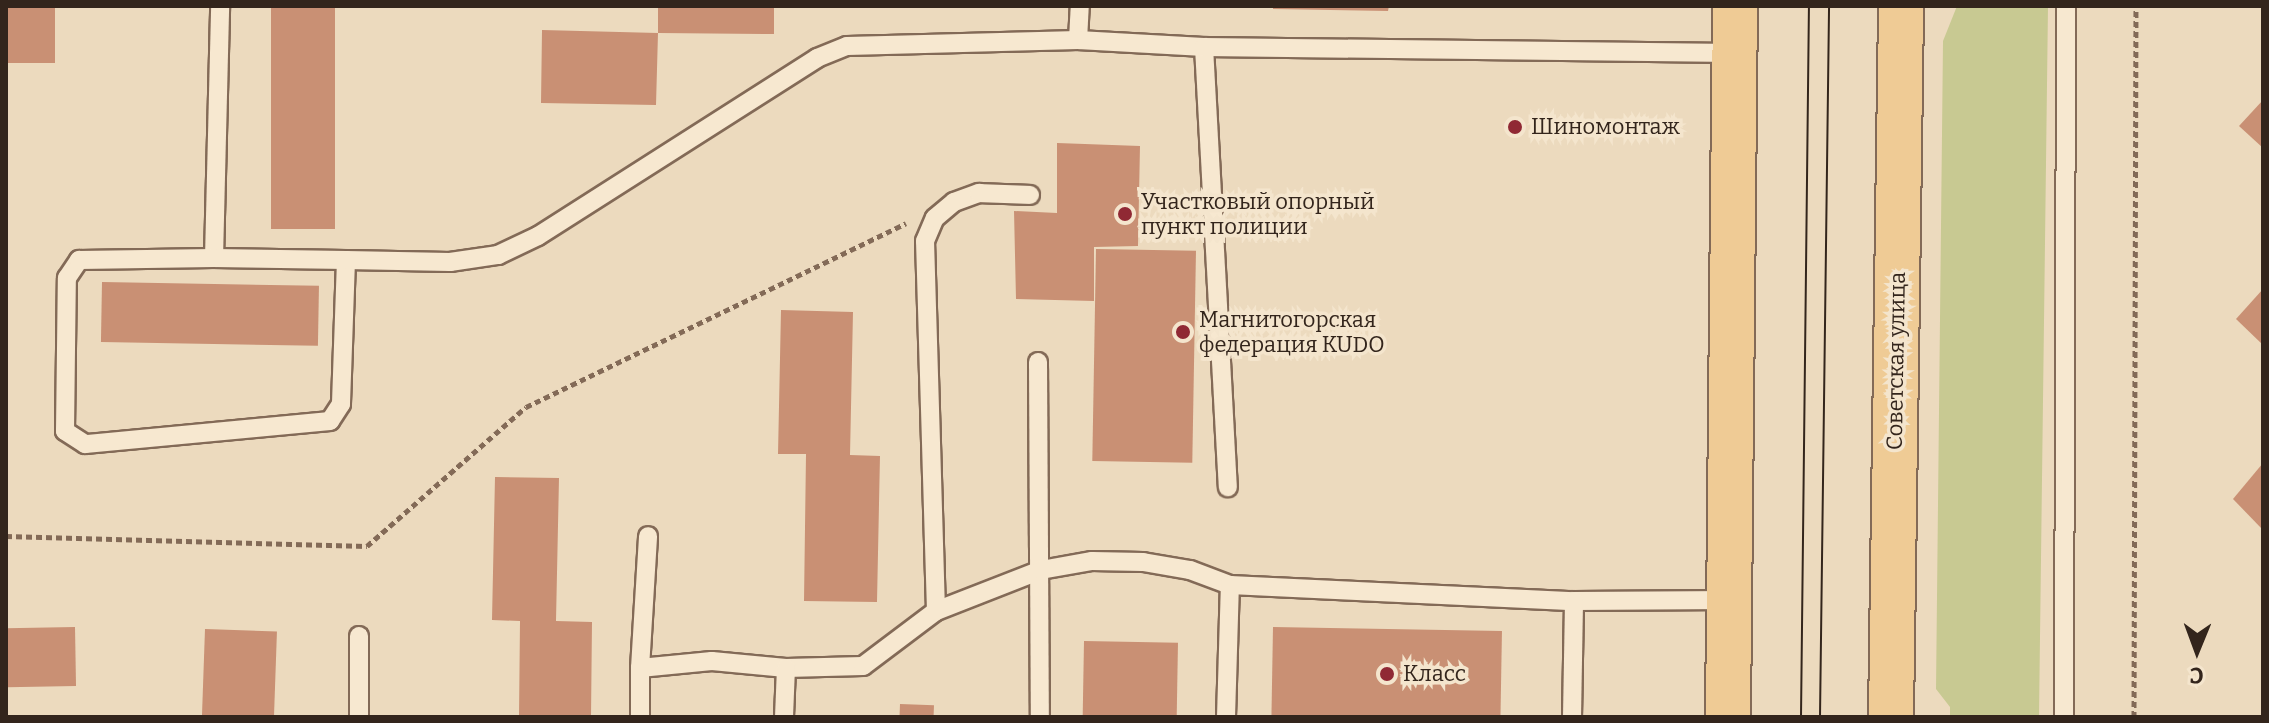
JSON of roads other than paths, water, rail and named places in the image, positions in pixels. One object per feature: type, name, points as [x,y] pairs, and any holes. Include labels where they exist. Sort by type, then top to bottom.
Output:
[{"type":"main road","points":[[1728,717],[1735,6]]},
{"type":"main road","name":"Советская улица","points":[[1891,717],[1901,6]]},
{"type":"lane","points":[[214,258],[220,6]]},
{"type":"lane","points":[[1078,40],[1080,6]]},
{"type":"lane","points":[[2064,717],[2066,6]]},
{"type":"lane","points":[[346,260],[341,404],[330,421],[85,444],[69,438],[63,423],[67,278],[72,264],[87,258],[214,258],[346,260],[450,262],[498,255],[538,236],[832,50],[864,44],[1078,40],[1204,47],[1734,53]]},
{"type":"lane","points":[[1204,47],[1228,487]]},
{"type":"lane","points":[[936,611],[925,241],[935,218],[954,202],[979,193],[1030,195]]},
{"type":"lane","points":[[1038,362],[1040,717]]},
{"type":"lane","points":[[640,717],[648,536]]},
{"type":"lane","points":[[640,668],[712,661],[786,668],[863,666],[936,611],[1041,570],[1092,561],[1143,562],[1190,570],[1230,585],[1574,601],[1730,600]]},
{"type":"lane","points":[[1226,717],[1230,585]]},
{"type":"lane","points":[[1572,717],[1574,601]]},
{"type":"lane","points":[[359,636],[359,717]]},
{"type":"lane","points":[[784,717],[786,668]]},
{"type":"tram line","points":[[1801,717],[1809,6]]},
{"type":"tram line","points":[[1820,717],[1829,6]]},
{"type":"place","name":"Шиномонтаж","points":[[1515,127]]},
{"type":"place","name":"Участковый опорный пункт полиции","points":[[1125,214]]},
{"type":"place","name":"Магнитогорская федерация KUDO","points":[[1183,332]]},
{"type":"place","name":"Класс","points":[[1387,674]]}]
